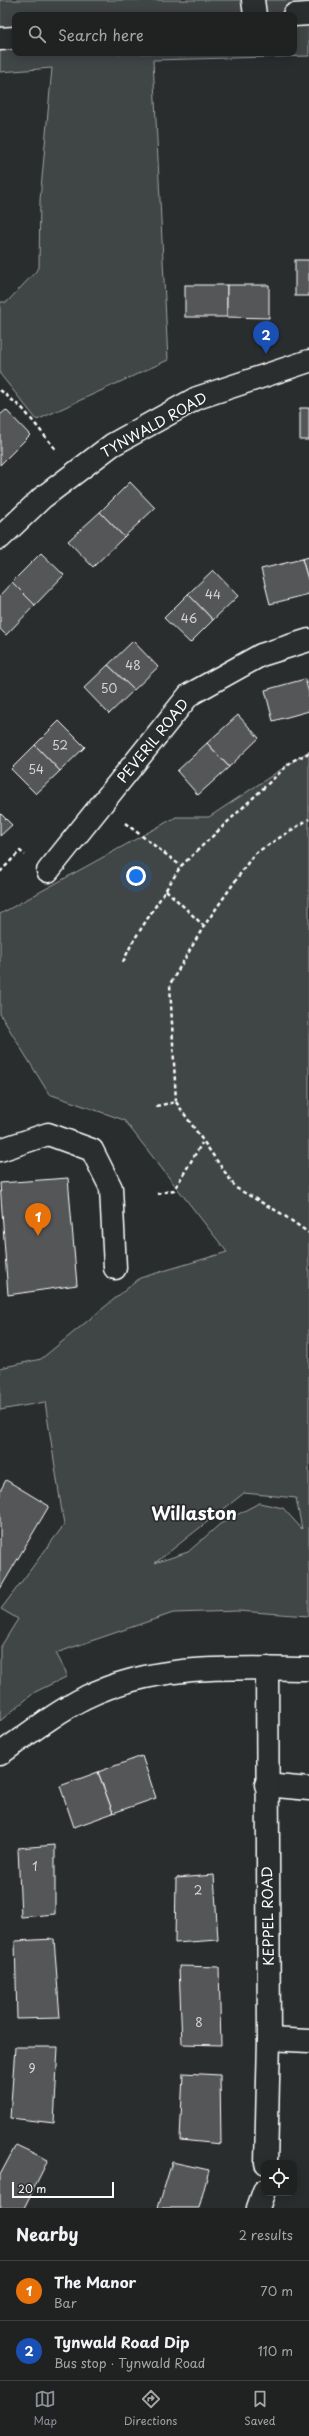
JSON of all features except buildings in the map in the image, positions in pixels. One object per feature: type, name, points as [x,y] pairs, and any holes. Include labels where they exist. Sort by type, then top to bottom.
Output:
[{"type":"street","points":[[253,0],[255,12]]},
{"type":"street","points":[[297,15],[309,14]]},
{"type":"street","points":[[0,39],[12,38]]},
{"type":"street","name":"TYNWALD ROAD","points":[[0,538],[42,498],[112,445],[197,398],[309,361]]},
{"type":"street","name":"PEVERIL ROAD","points":[[48,871],[102,806],[190,695],[261,655],[309,640]]},
{"type":"street","points":[[0,1150],[48,1134],[92,1150],[111,1188],[115,1268]]},
{"type":"street","points":[[0,1754],[46,1721],[86,1697],[133,1680],[167,1672],[206,1668],[309,1669]]},
{"type":"street","name":"KEPPEL ROAD","points":[[266,2160],[269,2039],[266,1786],[267,1668]]},
{"type":"street","points":[[266,1786],[309,1789]]},
{"type":"street","points":[[269,2039],[309,2041]]},
{"type":"street","points":[[258,2208],[262,2196]]},
{"type":"path","points":[[0,390],[23,409],[75,473]]},
{"type":"path","points":[[123,962],[132,943],[181,866],[292,761],[309,753]]},
{"type":"path","points":[[102,806],[181,866]]},
{"type":"path","points":[[309,819],[254,854],[204,926],[170,984],[176,1102],[202,1142],[236,1188],[282,1214],[309,1233]]},
{"type":"path","points":[[166,890],[204,926]]},
{"type":"path","points":[[156,1106],[176,1102]]},
{"type":"path","points":[[157,1194],[174,1190],[202,1142]]},
{"type":"shaded area","points":[[0,0],[309,0],[309,56],[153,60],[168,360],[37,420],[0,374],[0,302],[7,302],[39,268],[40,200],[52,68],[0,72]]},
{"type":"shaded area","points":[[309,751],[309,1616],[238,1611],[173,1613],[56,1653],[66,1672],[66,1677],[35,1692],[0,1721],[0,1648],[18,1619],[1,1609],[64,1525],[45,1402],[0,1410],[0,1368],[41,1359],[140,1278],[227,1252],[124,1120],[49,1094],[0,1014],[0,914],[176,817],[209,817]],"holes":[[[244,1493],[296,1498],[302,1529],[283,1508],[259,1503],[220,1524],[188,1552],[155,1563]]]},
{"type":"place","name":"Tynwald Road Dip","points":[[266,354]]},
{"type":"place","name":"The Manor","points":[[38,1236]]},
{"type":"district","name":"Willaston","points":[[194,1514]]}]
